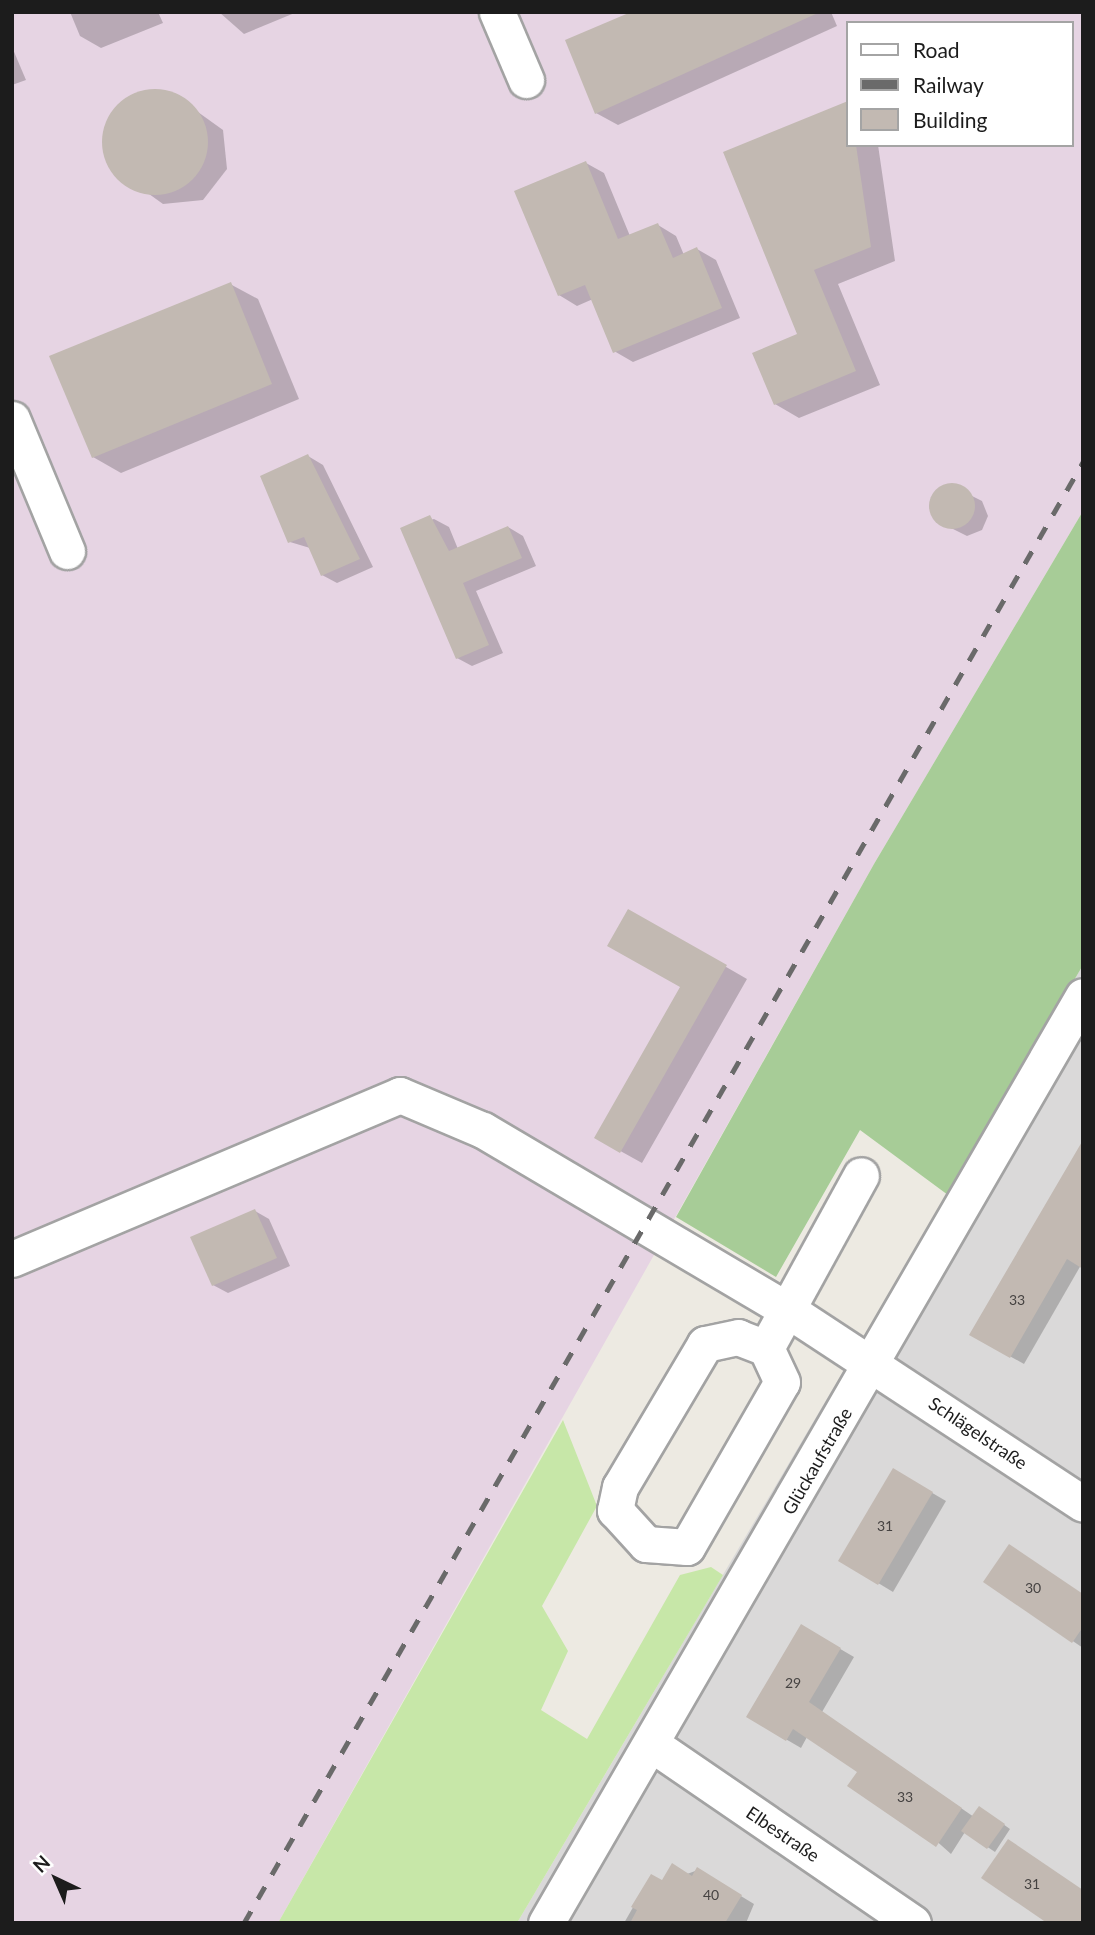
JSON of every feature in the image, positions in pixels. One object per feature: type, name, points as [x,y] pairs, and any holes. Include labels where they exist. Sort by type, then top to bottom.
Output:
[{"type":"street","points":[[497,12],[526,80]]},
{"type":"street","points":[[12,419],[67,551]]},
{"type":"street","name":"Glückaufstraße","points":[[546,1923],[653,1745],[1083,996]]},
{"type":"street","name":"Schlägelstraße","points":[[12,1259],[400,1095],[482,1130],[791,1312],[874,1362],[1083,1504]]},
{"type":"street","points":[[766,1348],[791,1312],[861,1175]]},
{"type":"street","points":[[738,1337],[766,1348],[782,1382],[687,1547],[646,1544],[615,1510],[620,1487],[705,1344],[738,1337]]},
{"type":"street","name":"Elbestraße","points":[[653,1745],[913,1923]]},
{"type":"shaded area","points":[[12,12],[1083,12],[1083,511],[874,864],[278,1923],[12,1923]]},
{"type":"shaded area","points":[[1083,965],[1083,1923],[517,1923],[613,1761]]},
{"type":"green space","points":[[1083,511],[1083,965],[948,1195],[860,1130],[776,1277],[676,1217],[874,864]]},
{"type":"green space","points":[[563,1420],[597,1506],[542,1606],[568,1651],[541,1710],[587,1739],[680,1575],[711,1567],[723,1575],[517,1923],[278,1923]]},
{"type":"building","points":[[631,12],[818,13],[595,114],[565,40]]},
{"type":"building","points":[[155,89],[175,93],[192,105],[204,122],[208,142],[204,162],[192,179],[175,191],[155,195],[135,191],[118,179],[106,162],[102,142],[106,122],[118,105],[135,93]]},
{"type":"building","points":[[846,102],[846,147],[856,147],[871,247],[814,270],[856,371],[774,405],[752,353],[797,334],[723,152]]},
{"type":"building","points":[[586,161],[618,239],[658,223],[673,258],[697,247],[722,308],[613,353],[585,285],[558,296],[514,191]]},
{"type":"building","points":[[231,282],[272,384],[92,458],[49,356]]},
{"type":"building","points":[[308,454],[360,559],[321,576],[304,537],[288,543],[260,476]]},
{"type":"building","points":[[952,483],[968,490],[975,506],[968,522],[952,529],[936,522],[929,506],[936,490]]},
{"type":"building","points":[[430,515],[449,551],[508,526],[522,558],[463,583],[489,645],[456,659],[400,528]]},
{"type":"building","points":[[628,909],[727,965],[620,1153],[594,1138],[680,987],[607,946]]},
{"type":"building","points":[[1083,1140],[1083,1269],[1067,1259],[1010,1358],[969,1335]]},
{"type":"building","points":[[255,1209],[277,1258],[212,1286],[190,1237]]},
{"type":"building","points":[[893,1468],[933,1492],[878,1585],[838,1561]]},
{"type":"building","points":[[1009,1544],[1083,1594],[1083,1627],[1072,1643],[983,1582]]},
{"type":"building","points":[[801,1624],[841,1648],[809,1702],[962,1808],[936,1847],[847,1786],[857,1772],[793,1729],[786,1741],[746,1717]]},
{"type":"building","points":[[979,1806],[1005,1824],[987,1849],[961,1831]]},
{"type":"building","points":[[1008,1839],[1083,1890],[1083,1923],[1047,1923],[981,1878]]},
{"type":"building","points":[[672,1863],[692,1876],[697,1867],[742,1895],[725,1923],[630,1923],[637,1910],[631,1907],[651,1874],[662,1880]]},
{"type":"railway","points":[[244,1923],[1083,462]]}]
